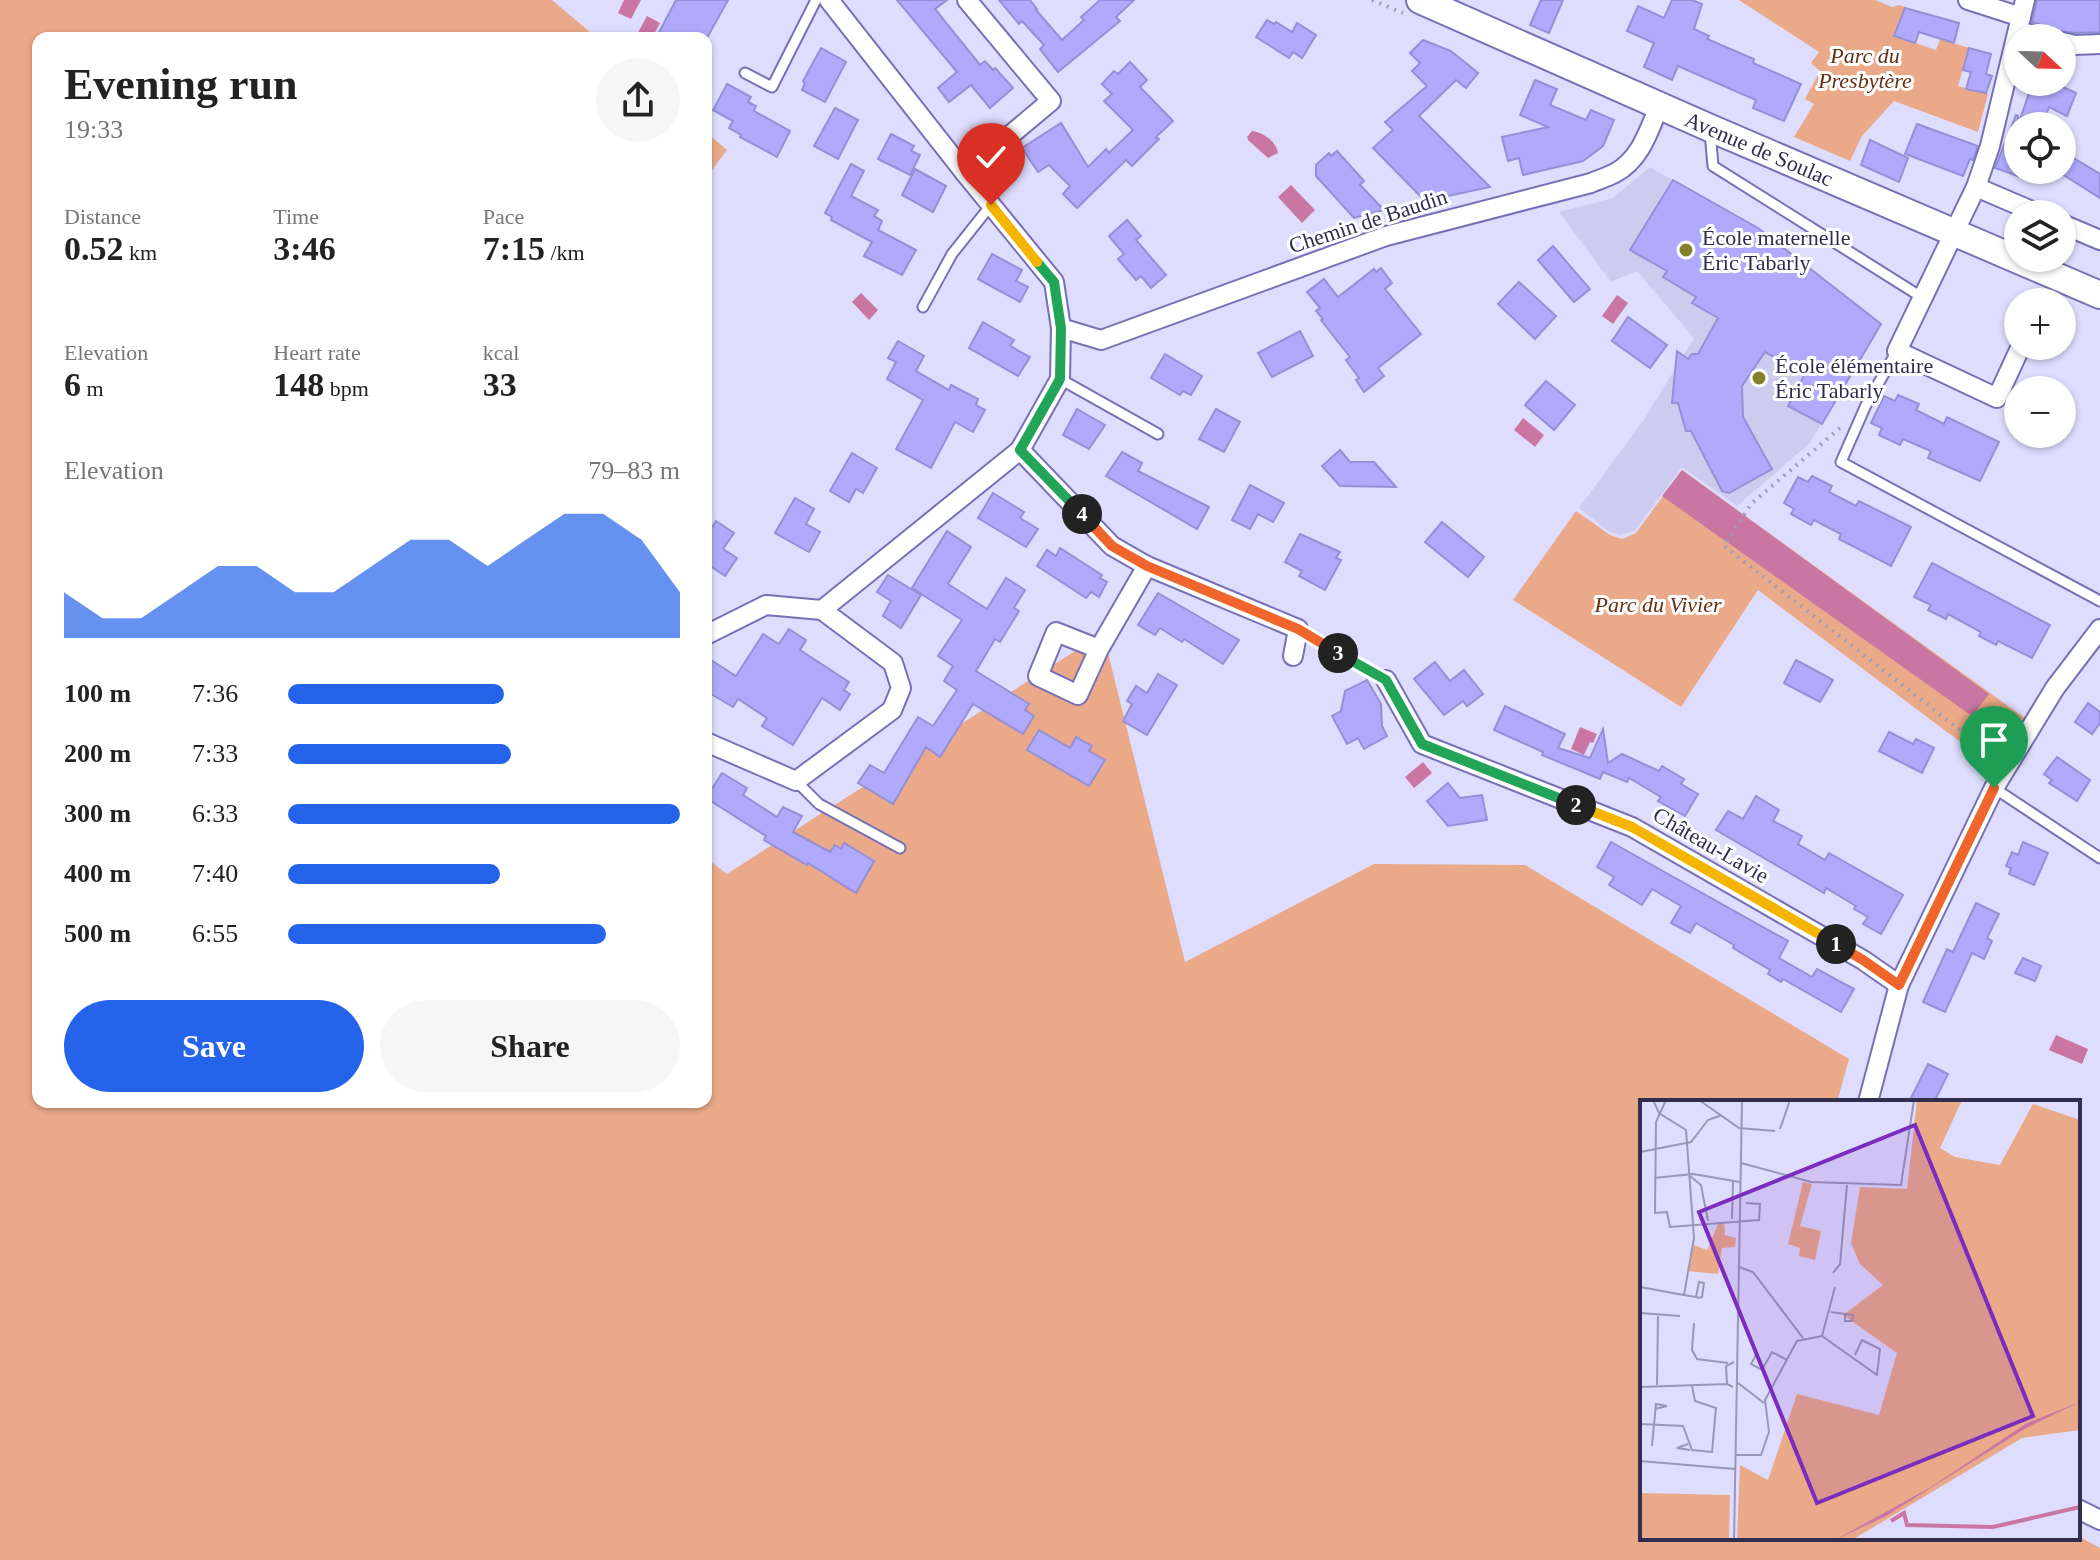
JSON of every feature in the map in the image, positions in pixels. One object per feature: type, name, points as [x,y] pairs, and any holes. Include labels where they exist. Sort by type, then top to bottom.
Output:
[{"type":"main road","name":"Avenue de Soulac","points":[[1420,0],[2100,295]]},
{"type":"street","points":[[822,610],[1020,450],[1060,379],[1061,328],[1054,282],[829,0]]},
{"type":"street","points":[[965,173],[1051,101],[967,0]]},
{"type":"street","points":[[1968,0],[2021,16],[1990,146],[1976,187],[1897,351],[1997,398],[2015,360]]},
{"type":"street","points":[[2076,45],[2100,44]]},
{"type":"street","name":"Chemin de Baudin","points":[[1061,328],[1101,340],[1386,236],[1591,183],[1617,173],[1633,159],[1650,132],[1659,106]]},
{"type":"street","points":[[1976,187],[2006,200]]},
{"type":"street","points":[[2076,230],[2100,240]]},
{"type":"street","points":[[1020,450],[1112,546],[1147,566],[1298,629],[1293,656]]},
{"type":"street","points":[[1099,649],[1147,566]]},
{"type":"street","points":[[712,632],[766,605],[822,610],[893,663],[901,688],[892,710],[796,781],[712,745]]},
{"type":"street","points":[[1869,1100],[1899,985],[1994,788],[2055,688],[2100,629]]},
{"type":"street","name":"Château-Lavie","points":[[1386,680],[1422,744],[1632,827],[1863,960],[1899,985]]},
{"type":"street","points":[[2080,1510],[2100,1520]]},
{"type":"lane","points":[[745,73],[772,87],[816,0]]},
{"type":"lane","points":[[1710,128],[1713,166],[1923,298]]},
{"type":"lane","points":[[923,307],[952,254],[991,205]]},
{"type":"lane","points":[[1897,351],[1866,405],[1841,462],[2100,601]]},
{"type":"lane","points":[[1060,379],[1158,434]]},
{"type":"lane","points":[[796,781],[819,804],[900,848]]},
{"type":"lane","points":[[1994,788],[2100,858]]},
{"type":"path","points":[[1866,405],[1751,504],[1724,546],[2006,766]]},
{"type":"path","points":[[1298,629],[1386,680]]},
{"type":"shaded area","points":[[624,0],[641,0],[631,19],[618,13]]},
{"type":"shaded area","points":[[647,16],[660,23],[655,32],[638,32]]},
{"type":"shaded area","points":[[1252,131],[1269,138],[1278,153],[1268,158],[1248,140]]},
{"type":"shaded area","name":"École élémentaire Éric Tabarly","points":[[1650,167],[1758,228],[1881,324],[1810,443],[1737,506],[1682,467],[1635,530],[1621,535],[1610,532],[1579,508],[1645,418],[1694,338],[1637,271],[1611,282],[1559,212],[1613,198]]},
{"type":"shaded area","points":[[1291,185],[1315,210],[1302,223],[1278,197]]},
{"type":"shaded area","points":[[861,293],[878,310],[869,320],[852,302]]},
{"type":"shaded area","points":[[1617,295],[1628,303],[1613,324],[1602,316]]},
{"type":"shaded area","points":[[1523,418],[1544,435],[1535,447],[1514,430]]},
{"type":"shaded area","points":[[1682,470],[1989,694],[1972,716],[1662,496]]},
{"type":"shaded area","points":[[1580,727],[1597,734],[1584,755],[1571,749]]},
{"type":"shaded area","points":[[1423,762],[1432,773],[1414,788],[1405,777]]},
{"type":"shaded area","points":[[2056,1035],[2088,1049],[2082,1064],[2049,1050]]},
{"type":"green space","points":[[0,0],[552,0],[590,32],[32,32],[32,1108],[712,1108],[712,863],[727,874],[1103,633],[1185,962],[1374,864],[1525,865],[1849,1059],[1838,1100],[1640,1100],[1640,1540],[2080,1540],[2080,1537],[2100,1548],[2100,1560],[0,1560]]},
{"type":"green space","name":"Parc du Presbytère","points":[[1739,0],[1875,0],[1892,7],[1906,7],[1895,36],[1936,50],[1940,39],[1969,48],[1958,86],[1988,94],[1978,132],[1894,101],[1862,136],[1850,161],[1794,137],[1814,104],[1805,99],[1820,71],[1811,63],[1819,52]]},
{"type":"green space","points":[[712,137],[727,150],[712,170]]},
{"type":"green space","name":"Parc du Vivier","points":[[1682,470],[2026,719],[1995,768],[1758,590],[1681,707],[1513,600],[1576,511],[1610,535],[1622,539],[1636,533]]},
{"type":"building","points":[[676,0],[728,0],[710,32],[659,32]]},
{"type":"building","points":[[897,0],[947,0],[935,9],[980,65],[985,61],[1013,88],[990,108],[971,85],[949,102],[938,88],[957,72]]},
{"type":"building","points":[[999,0],[1030,0],[1062,40],[1100,0],[1134,0],[1116,17],[1120,21],[1058,72],[1040,49],[1044,45],[1022,21],[1019,24]]},
{"type":"building","points":[[1541,0],[1563,0],[1549,33],[1530,25]]},
{"type":"building","points":[[1672,0],[1692,0],[1702,4],[1694,29],[1709,36],[1707,39],[1801,84],[1784,121],[1753,108],[1756,100],[1678,66],[1672,80],[1644,67],[1654,43],[1627,31],[1638,6],[1664,18]]},
{"type":"building","points":[[2037,0],[2100,0],[2100,32],[2076,33],[2076,24],[2032,22]]},
{"type":"building","points":[[1905,8],[1959,23],[1954,43],[1919,32],[1915,43],[1894,36]]},
{"type":"building","points":[[1267,20],[1292,32],[1297,23],[1316,35],[1302,58],[1293,52],[1289,58],[1256,37]]},
{"type":"building","points":[[1423,40],[1451,51],[1478,73],[1466,88],[1456,80],[1419,116],[1490,187],[1425,201],[1373,148],[1393,130],[1385,122],[1427,86],[1412,71],[1420,63],[1410,53]]},
{"type":"building","points":[[821,48],[846,62],[825,102],[802,90],[803,81]]},
{"type":"building","points":[[1969,48],[1991,54],[1986,74],[1992,76],[1986,93],[1966,89],[1971,72],[1963,70]]},
{"type":"building","points":[[1130,62],[1147,80],[1140,87],[1173,121],[1132,166],[1126,160],[1077,208],[1063,194],[1070,186],[1049,165],[1038,172],[1022,148],[1061,123],[1088,167],[1106,149],[1109,153],[1133,130],[1104,101],[1112,94],[1102,84],[1114,71],[1118,74]]},
{"type":"building","points":[[1535,80],[1557,89],[1550,105],[1586,120],[1591,110],[1614,120],[1603,146],[1583,161],[1523,175],[1519,158],[1508,161],[1502,137],[1548,127],[1520,115]]},
{"type":"building","points":[[727,84],[751,97],[748,102],[756,106],[754,111],[790,131],[777,157],[740,137],[729,128],[733,121],[713,110]]},
{"type":"building","points":[[2028,96],[2075,96],[2069,112],[2049,107],[2047,112],[2023,112]]},
{"type":"building","points":[[835,108],[858,120],[838,159],[814,146]]},
{"type":"building","points":[[1917,124],[1978,146],[1963,176],[1905,154]]},
{"type":"building","points":[[891,134],[914,146],[911,151],[920,155],[910,175],[878,159]]},
{"type":"building","points":[[1870,140],[1908,158],[1899,182],[1861,165]]},
{"type":"building","points":[[2004,145],[2004,171],[1995,168]]},
{"type":"building","points":[[1337,151],[1364,181],[1360,185],[1384,210],[1354,218],[1316,176],[1316,165],[1329,153],[1331,156]]},
{"type":"building","points":[[2076,159],[2100,174],[2100,198],[2076,183]]},
{"type":"building","points":[[851,164],[864,171],[851,196],[878,210],[874,216],[882,221],[878,230],[916,250],[902,275],[864,256],[872,242],[831,220],[832,217],[825,213]]},
{"type":"building","points":[[915,169],[946,186],[933,212],[902,195]]},
{"type":"building","points":[[1673,180],[1758,228],[1881,324],[1822,424],[1788,406],[1805,374],[1765,352],[1742,386],[1743,417],[1772,469],[1729,493],[1722,491],[1691,431],[1686,431],[1678,403],[1672,403],[1677,351],[1688,359],[1692,354],[1698,354],[1718,318],[1692,303],[1696,297],[1663,277],[1667,271],[1630,250]]},
{"type":"building","points":[[1127,220],[1141,236],[1136,240],[1166,275],[1151,288],[1141,276],[1136,280],[1118,259],[1124,254],[1109,236]]},
{"type":"building","points":[[1553,246],[1590,289],[1574,302],[1538,260]]},
{"type":"building","points":[[992,254],[1022,270],[1016,281],[1028,287],[1020,302],[978,279]]},
{"type":"building","points":[[1381,268],[1392,283],[1385,289],[1421,334],[1378,368],[1384,376],[1364,392],[1356,380],[1359,378],[1346,360],[1350,357],[1321,320],[1316,311],[1320,308],[1307,292],[1324,279],[1338,297],[1374,269],[1376,272]]},
{"type":"building","points":[[1519,282],[1556,316],[1535,339],[1498,304]]},
{"type":"building","points":[[1628,317],[1667,345],[1650,368],[1612,341]]},
{"type":"building","points":[[983,322],[1014,340],[1010,346],[1030,357],[1018,376],[969,348]]},
{"type":"building","points":[[1300,331],[1313,356],[1272,377],[1258,353]]},
{"type":"building","points":[[898,341],[924,356],[916,371],[949,390],[951,385],[978,399],[976,405],[985,410],[973,432],[955,422],[931,468],[896,449],[923,400],[887,379],[896,362],[888,358]]},
{"type":"building","points":[[1165,354],[1202,376],[1191,395],[1183,391],[1180,395],[1151,378]]},
{"type":"building","points":[[1546,381],[1575,405],[1554,430],[1525,405]]},
{"type":"building","points":[[1898,395],[1919,404],[1916,410],[1944,424],[1947,417],[1999,442],[1980,481],[1928,458],[1931,451],[1903,439],[1900,445],[1879,435],[1882,428],[1871,423],[1884,396],[1895,401]]},
{"type":"building","points":[[1077,409],[1105,425],[1089,449],[1063,435]]},
{"type":"building","points":[[1216,409],[1240,422],[1224,452],[1199,439]]},
{"type":"building","points":[[1340,450],[1350,462],[1374,462],[1396,487],[1340,486],[1322,466]]},
{"type":"building","points":[[1122,452],[1142,463],[1138,471],[1209,507],[1197,529],[1106,476]]},
{"type":"building","points":[[852,453],[877,468],[863,493],[856,489],[849,502],[830,491]]},
{"type":"building","points":[[1812,476],[1832,486],[1829,492],[1856,506],[1859,501],[1911,527],[1891,566],[1839,539],[1841,534],[1814,520],[1811,525],[1791,514],[1794,509],[1784,503],[1798,477],[1808,482]]},
{"type":"building","points":[[1250,485],[1284,503],[1273,522],[1258,514],[1250,529],[1232,520]]},
{"type":"building","points":[[993,493],[1024,512],[1020,518],[1038,529],[1026,547],[978,518]]},
{"type":"building","points":[[795,498],[814,509],[806,524],[820,532],[809,552],[775,533]]},
{"type":"building","points":[[716,521],[734,533],[723,549],[737,558],[725,576],[712,567],[712,527]]},
{"type":"building","points":[[1442,522],[1484,557],[1468,577],[1425,542]]},
{"type":"building","points":[[947,531],[971,547],[948,584],[987,609],[1006,578],[1025,590],[1014,608],[1019,611],[1000,642],[995,639],[976,671],[1029,704],[1025,710],[1034,716],[1023,734],[973,704],[940,757],[926,747],[893,804],[858,783],[870,765],[884,773],[918,717],[933,726],[957,690],[944,681],[953,666],[938,656],[962,620],[912,588]]},
{"type":"building","points":[[1300,534],[1340,552],[1336,558],[1341,560],[1325,590],[1299,576],[1302,571],[1285,562]]},
{"type":"building","points":[[1060,548],[1102,575],[1100,578],[1107,582],[1099,597],[1091,592],[1086,598],[1037,566],[1047,550],[1056,556]]},
{"type":"building","points":[[1932,563],[2050,625],[2032,658],[1998,641],[1996,645],[1979,636],[1981,632],[1948,614],[1946,619],[1928,610],[1931,605],[1914,597]]},
{"type":"building","points":[[888,575],[921,595],[901,628],[883,616],[891,601],[877,592]]},
{"type":"building","points":[[1158,593],[1239,640],[1223,664],[1184,639],[1182,642],[1160,628],[1155,635],[1138,625]]},
{"type":"building","points":[[789,629],[806,640],[800,650],[849,682],[844,690],[850,694],[840,710],[822,698],[793,745],[762,726],[767,718],[738,699],[733,707],[712,695],[712,661],[736,676],[763,634],[779,644]]},
{"type":"building","points":[[1796,660],[1833,680],[1820,702],[1784,683]]},
{"type":"building","points":[[1435,662],[1450,681],[1464,670],[1483,694],[1467,706],[1463,701],[1444,715],[1414,679]]},
{"type":"building","points":[[1158,674],[1177,685],[1147,735],[1123,721],[1132,704],[1127,701],[1136,686],[1147,693]]},
{"type":"building","points":[[1367,680],[1381,704],[1382,726],[1387,736],[1364,749],[1358,738],[1347,744],[1332,716],[1341,711],[1345,691]]},
{"type":"building","points":[[2088,703],[2100,712],[2100,723],[2092,734],[2075,722]]},
{"type":"building","points":[[1505,706],[1565,734],[1558,748],[1590,758],[1603,729],[1608,763],[1622,754],[1659,771],[1662,766],[1684,779],[1681,784],[1698,794],[1685,816],[1658,801],[1661,797],[1629,778],[1627,782],[1603,772],[1600,779],[1542,755],[1543,752],[1494,730]]},
{"type":"building","points":[[1039,730],[1070,748],[1076,737],[1092,746],[1089,751],[1105,760],[1089,786],[1027,750]]},
{"type":"building","points":[[1889,732],[1913,744],[1916,739],[1934,748],[1922,773],[1879,751]]},
{"type":"building","points":[[2057,757],[2090,780],[2077,801],[2049,783],[2052,780],[2044,774]]},
{"type":"building","points":[[722,773],[747,788],[743,795],[777,817],[783,807],[802,816],[793,832],[830,852],[835,845],[841,849],[844,843],[874,861],[856,893],[764,840],[766,836],[712,802],[712,789]]},
{"type":"building","points":[[1448,783],[1460,798],[1482,795],[1487,820],[1448,826],[1427,801]]},
{"type":"building","points":[[1756,796],[1779,810],[1773,821],[1802,836],[1798,844],[1825,860],[1829,853],[1903,895],[1881,934],[1863,924],[1868,917],[1854,909],[1856,906],[1826,888],[1824,893],[1716,830],[1728,811],[1743,819]]},
{"type":"building","points":[[1611,842],[1788,941],[1779,958],[1812,977],[1817,969],[1854,989],[1841,1012],[1783,979],[1781,982],[1768,974],[1770,970],[1733,948],[1734,945],[1696,923],[1690,933],[1671,923],[1681,906],[1652,889],[1642,905],[1609,885],[1614,877],[1597,867]]},
{"type":"building","points":[[2023,842],[2048,853],[2034,885],[2009,874],[2011,868],[2006,866],[2012,852],[2018,855]]},
{"type":"building","points":[[1976,903],[1999,914],[1987,938],[1992,941],[1984,959],[1972,953],[1945,1012],[1923,1002],[1947,949],[1953,952]]},
{"type":"building","points":[[2023,958],[2041,966],[2035,981],[2015,973]]},
{"type":"building","points":[[1928,1064],[1948,1074],[1935,1100],[1910,1100]]},
{"type":"place","name":"École maternelle Éric Tabarly","points":[[1686,250]]},
{"type":"place","name":"École élémentaire Éric Tabarly","points":[[1759,378]]},
{"type":"route","points":[[991,205],[1054,282],[1061,328],[1060,379],[1020,450],[1112,546],[1147,566],[1298,629],[1386,680],[1422,744],[1632,827],[1863,960],[1899,985],[1994,788]]}]
